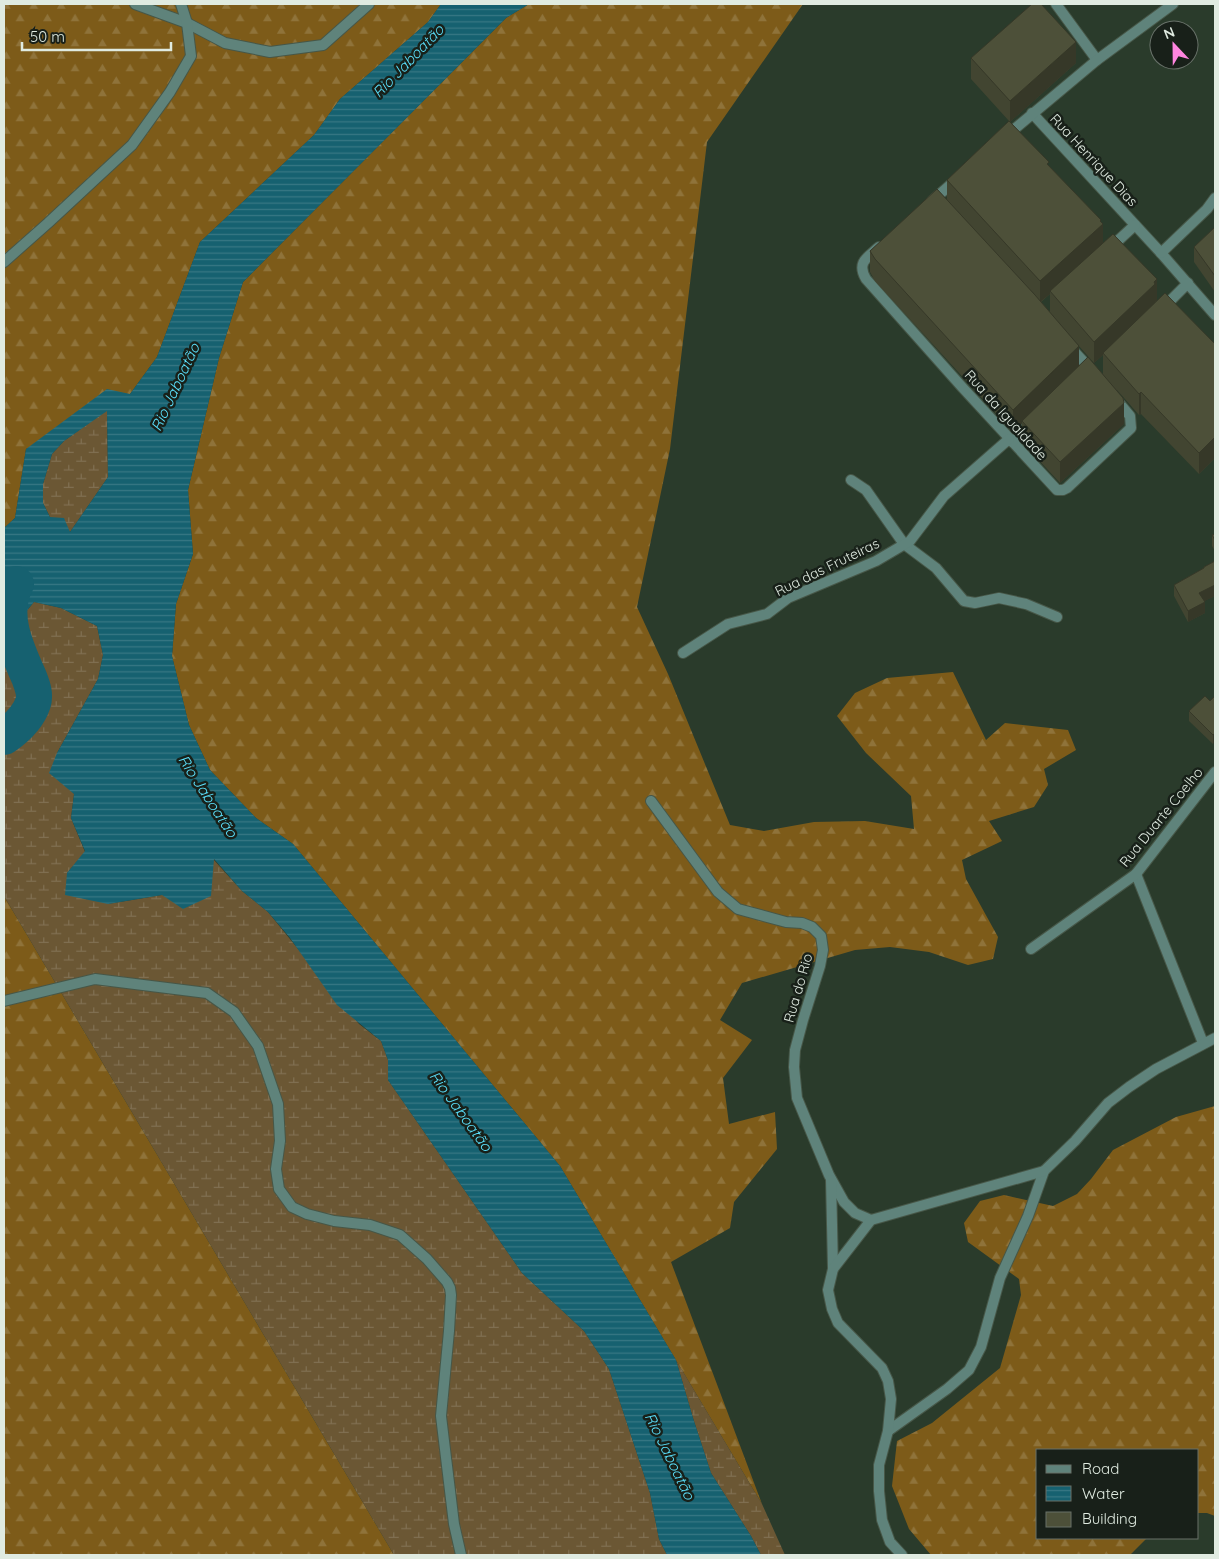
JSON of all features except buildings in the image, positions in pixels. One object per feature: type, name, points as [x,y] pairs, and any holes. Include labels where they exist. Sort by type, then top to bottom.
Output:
[{"type":"street","points":[[135,4],[187,23],[225,43],[270,52],[323,45],[369,4]]},
{"type":"street","points":[[4,262],[132,145],[170,92],[191,56],[187,23],[181,4]]},
{"type":"street","points":[[1056,4],[1096,60]]},
{"type":"street","points":[[996,145],[1096,60],[1173,4]]},
{"type":"street","name":"Rua Henrique Dias","points":[[1032,113],[1161,253],[1215,315]]},
{"type":"street","points":[[921,210],[938,202],[968,170]]},
{"type":"street","points":[[1161,253],[1207,209],[1215,198]]},
{"type":"street","name":"Rua Henrique Dias","points":[[1106,252],[1135,225]]},
{"type":"street","name":"Rua da Igualdade","points":[[888,239],[864,260],[862,271],[870,285],[1057,490],[1063,490],[1131,428],[1130,416],[1064,340]]},
{"type":"street","points":[[1152,318],[1188,283]]},
{"type":"street","name":"Rua das Fruteiras","points":[[683,653],[728,624],[766,614],[788,598],[876,561],[910,541],[944,496],[1040,415]]},
{"type":"street","name":"Rua das Fruteiras","points":[[851,480],[866,490],[904,544],[936,568],[964,602],[976,603],[999,598],[1026,604],[1057,618]]},
{"type":"street","name":"Rua Duarte Coelho","points":[[1031,949],[1136,874],[1215,772]]},
{"type":"street","name":"Rua do Rio","points":[[651,801],[718,892],[738,909],[812,927],[821,936],[823,950],[820,966],[803,1020],[796,1050],[794,1067],[797,1098],[831,1178],[844,1202],[855,1213],[871,1220]]},
{"type":"street","points":[[1136,874],[1203,1043]]},
{"type":"street","points":[[4,1002],[95,978],[207,993],[234,1012],[258,1046],[278,1104],[280,1141],[276,1169],[279,1189],[292,1207],[308,1214],[334,1221],[370,1225],[400,1235],[427,1259],[450,1288],[449,1331],[440,1416],[454,1524],[461,1555]]},
{"type":"street","points":[[888,1431],[947,1389],[968,1370],[981,1347],[1000,1278],[1028,1216],[1044,1171],[1115,1098],[1156,1069],[1215,1038]]},
{"type":"street","points":[[833,1269],[871,1220],[1044,1171]]},
{"type":"street","points":[[831,1178],[833,1269],[828,1290],[832,1309],[838,1323],[882,1368],[888,1381],[891,1399],[888,1431],[879,1465],[879,1491],[882,1520],[890,1542],[902,1555]]},
{"type":"green space","points":[[4,4],[441,4],[428,22],[340,99],[314,135],[200,242],[157,357],[130,394],[26,449],[15,518],[4,528]]},
{"type":"green space","points":[[529,4],[803,4],[707,142],[670,449],[637,607],[668,674],[730,825],[764,831],[814,822],[865,821],[914,829],[911,796],[866,753],[837,716],[855,693],[887,678],[953,672],[986,740],[1005,723],[1068,730],[1076,750],[1044,769],[1048,785],[1034,807],[989,821],[1002,841],[962,860],[966,879],[998,937],[993,959],[968,965],[929,952],[890,947],[855,950],[742,983],[720,1020],[752,1040],[723,1078],[729,1124],[775,1112],[777,1149],[734,1202],[730,1228],[671,1262],[762,1504],[560,1166],[293,844],[256,818],[210,770],[189,725],[172,656],[176,604],[193,554],[188,490],[219,358],[243,282],[506,18]]},
{"type":"green space","points":[[107,410],[108,477],[70,532],[50,517],[43,503],[43,484],[52,454],[64,441]]},
{"type":"green space","points":[[34,602],[61,608],[97,626],[103,655],[98,679],[57,753],[74,794],[71,818],[85,852],[67,873],[108,904],[162,895],[213,859],[242,891],[268,912],[359,1024],[381,1041],[388,1060],[388,1080],[522,1273],[584,1331],[609,1369],[650,1493],[659,1539],[667,1555],[394,1555],[4,896],[4,638]]},
{"type":"green space","points":[[4,896],[394,1555],[4,1555]]},
{"type":"green space","points":[[1215,1106],[1215,1516],[1199,1513],[1199,1449],[1036,1449],[1036,1539],[1146,1539],[1130,1555],[931,1555],[909,1529],[892,1486],[897,1441],[932,1423],[1000,1368],[1021,1295],[1019,1279],[968,1242],[964,1223],[980,1201],[1004,1195],[1053,1206],[1077,1194],[1113,1150],[1176,1117]]},
{"type":"green space","points":[[676,1360],[762,1504],[785,1555],[761,1555],[711,1473]]},
{"type":"water","name":"Rio Jaboatão","points":[[441,4],[529,4],[506,18],[243,282],[219,358],[188,490],[193,554],[176,604],[172,656],[189,725],[210,770],[256,818],[293,844],[560,1166],[676,1360],[711,1473],[761,1555],[667,1555],[659,1539],[650,1493],[609,1369],[584,1331],[522,1273],[388,1080],[388,1060],[381,1041],[337,1005],[290,938],[268,912],[242,891],[214,859],[211,896],[183,909],[162,895],[108,904],[65,895],[67,873],[85,851],[71,818],[74,794],[49,773],[57,753],[98,679],[103,655],[97,626],[61,608],[34,602],[4,638],[4,528],[15,518],[26,449],[107,389],[130,394],[157,357],[200,242],[314,135],[340,99],[428,22]],"holes":[[[107,411],[108,477],[70,532],[64,518],[50,517],[43,503],[43,484],[52,454],[64,441]]]},
{"type":"waterway","points":[[4,737],[25,718],[34,700],[32,686],[15,643],[10,619],[11,595],[16,584]]}]
